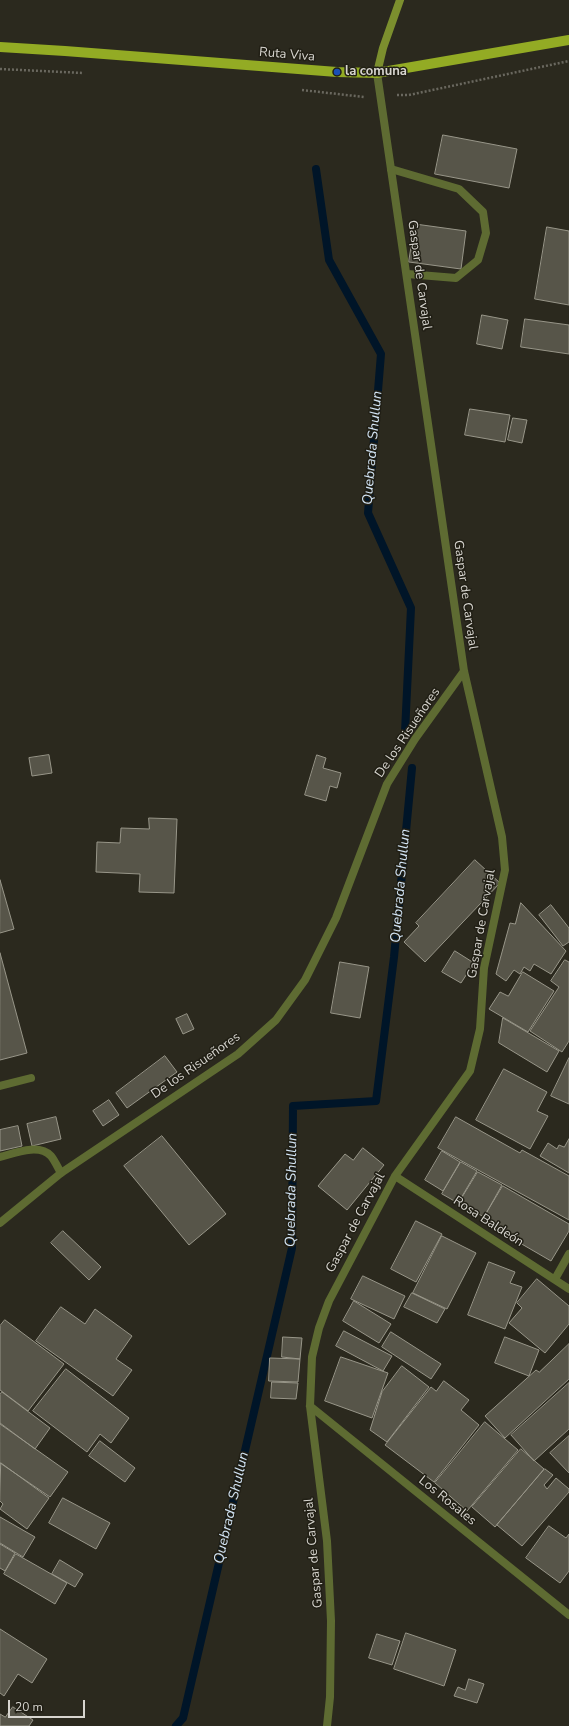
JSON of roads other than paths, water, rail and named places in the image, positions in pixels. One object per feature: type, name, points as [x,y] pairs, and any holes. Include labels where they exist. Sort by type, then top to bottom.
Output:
[{"type":"main road","name":"Ruta Viva","points":[[0,48],[65,51],[329,72],[377,74],[569,40]]},
{"type":"street","name":"Gaspar de Carvajal","points":[[327,1726],[330,1697],[331,1621],[327,1541],[310,1406],[312,1357],[319,1328],[329,1301],[395,1176],[470,1070],[480,1029],[484,968],[505,870],[502,837],[464,671],[377,74],[383,48],[400,0]]},
{"type":"street","points":[[391,169],[459,189],[483,212],[486,234],[478,260],[456,278],[407,274]]},
{"type":"street","name":"De los Risueñores","points":[[0,1223],[61,1173],[238,1054],[276,1020],[305,980],[336,918],[387,784],[415,739],[464,671]]},
{"type":"street","points":[[0,1086],[31,1078]]},
{"type":"street","points":[[0,1157],[17,1152],[38,1149],[51,1156],[61,1173]]},
{"type":"street","name":"Rosa Baldeón","points":[[395,1176],[569,1289]]},
{"type":"street","points":[[554,1279],[569,1254]]},
{"type":"street","name":"Los Rosales","points":[[310,1406],[569,1615]]},
{"type":"waterway","name":"Quebrada Shullun","points":[[316,169],[329,260],[381,354],[368,513],[411,608],[405,732]]},
{"type":"waterway","name":"Quebrada Shullun","points":[[176,1726],[183,1718],[292,1248],[293,1106],[376,1101],[394,957],[412,768]]},
{"type":"place","name":"la comuna","points":[[337,72]]}]
